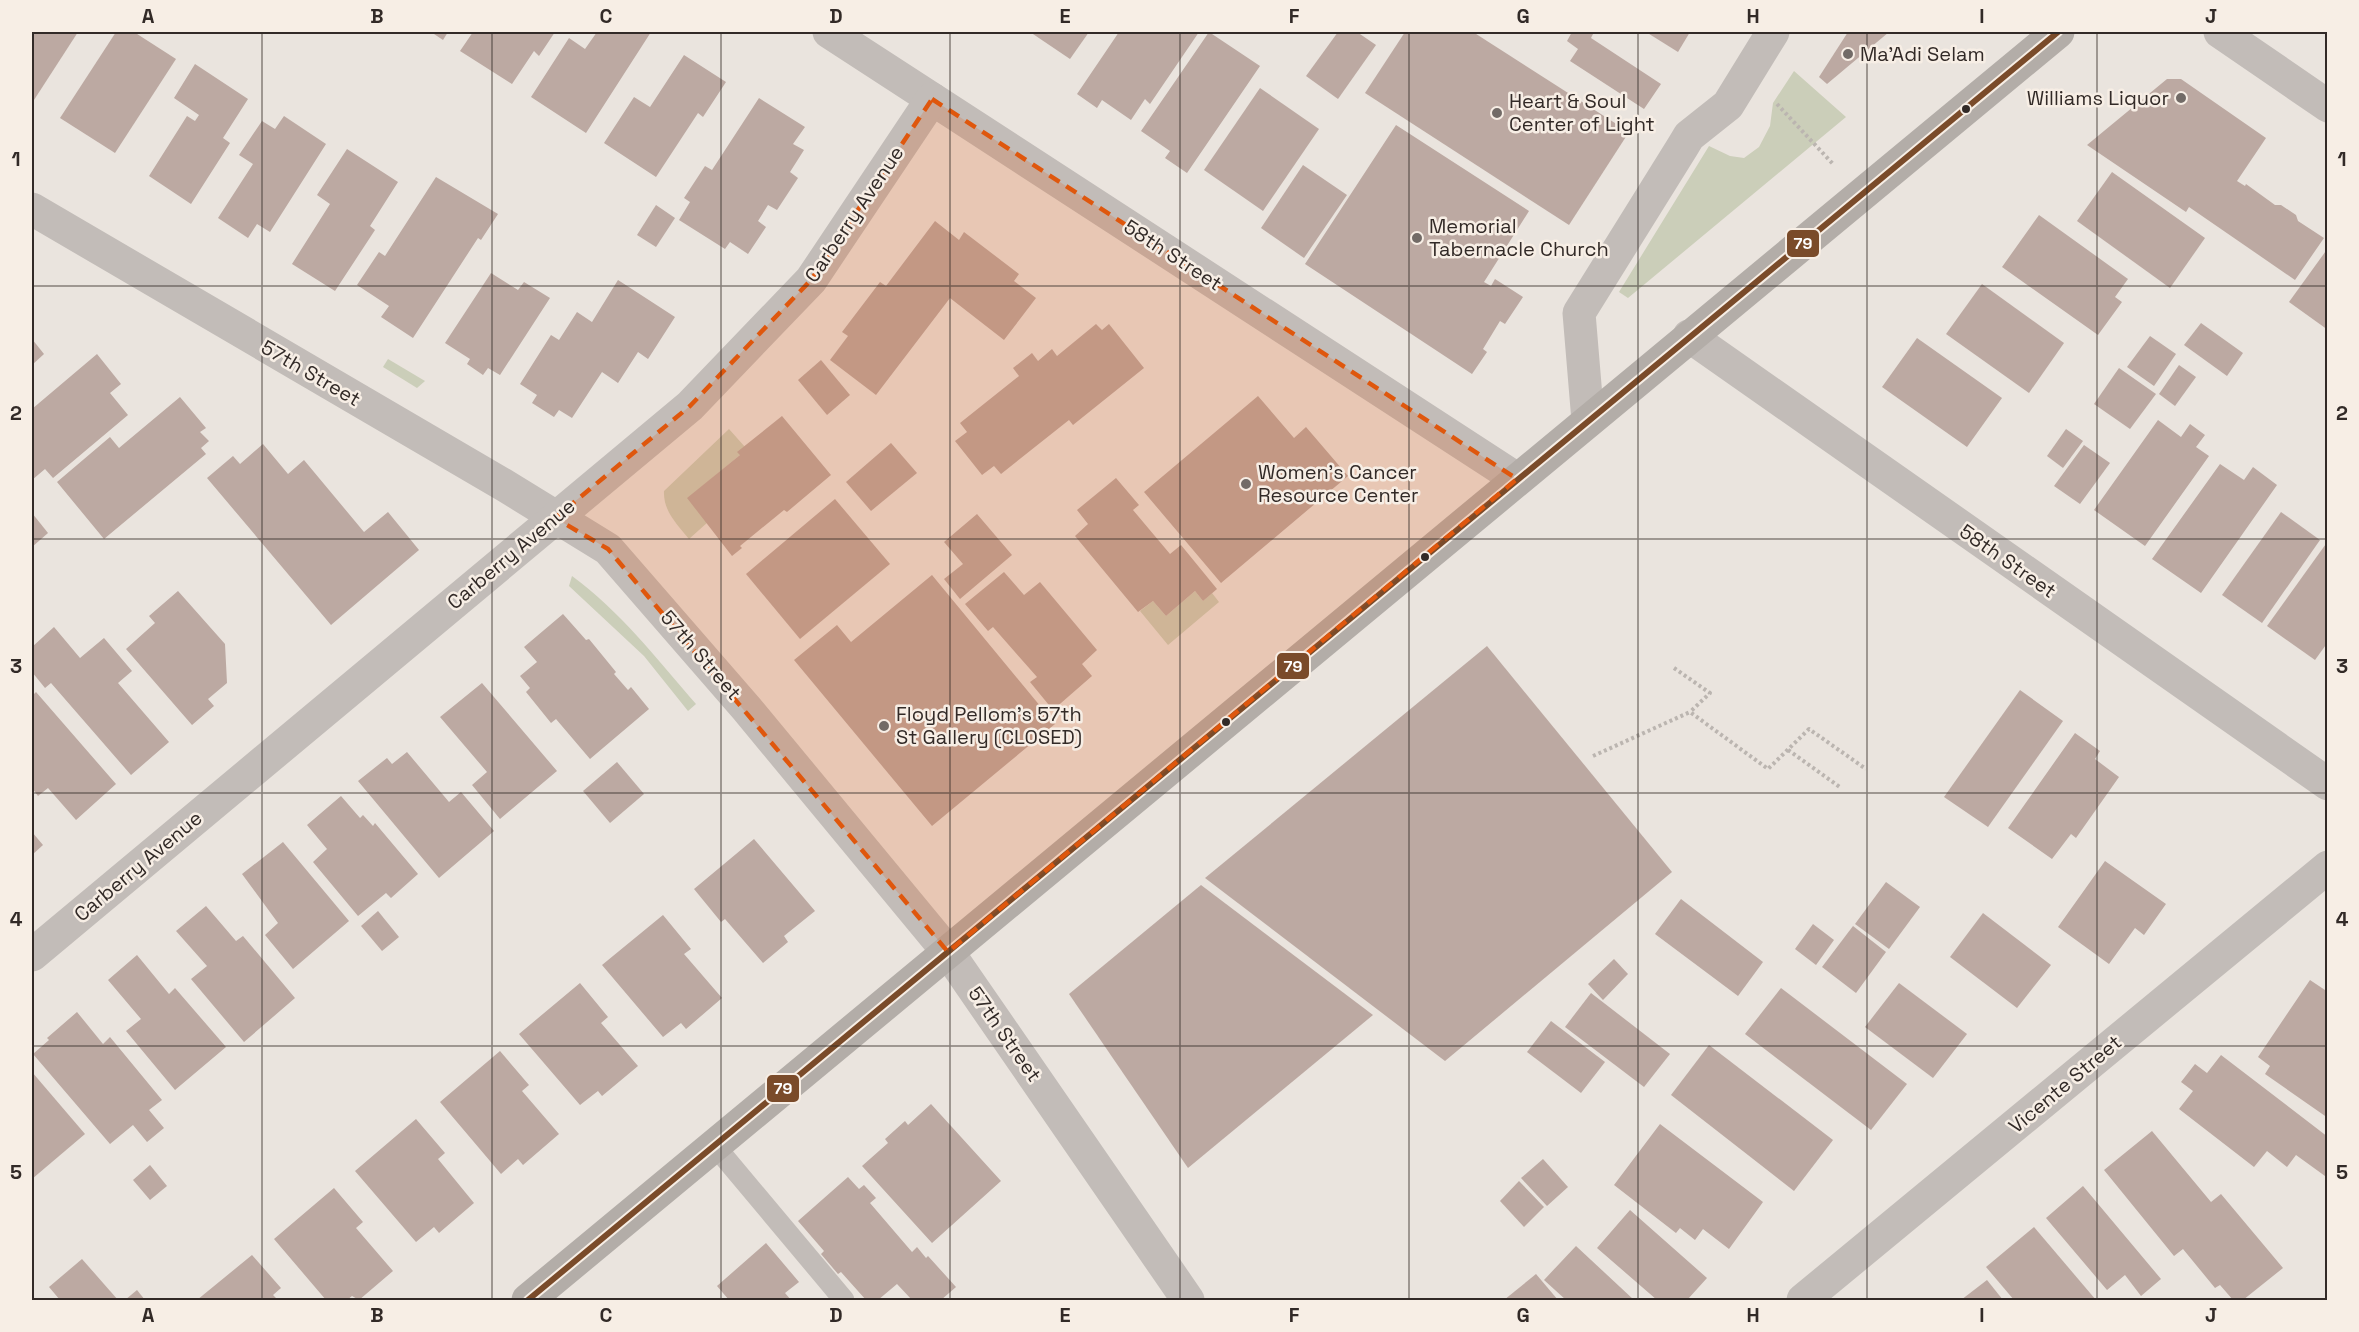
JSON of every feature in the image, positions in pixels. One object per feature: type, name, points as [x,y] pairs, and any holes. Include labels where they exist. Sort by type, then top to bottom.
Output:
[{"type":"main road","points":[[528,1300],[2058,32]]},
{"type":"street","name":"58th Street","points":[[829,32],[1517,479]]},
{"type":"street","points":[[1588,421],[1579,313],[1689,136],[1728,105],[1773,32]]},
{"type":"street","points":[[2220,32],[2328,106]]},
{"type":"street","name":"Carberry Avenue","points":[[32,955],[690,406],[811,280],[932,99]]},
{"type":"street","name":"57th Street","points":[[32,209],[504,485],[608,549],[747,709],[948,952],[1188,1300]]},
{"type":"street","name":"58th Street","points":[[1689,336],[2328,784]]},
{"type":"street","name":"Vicente Street","points":[[1803,1300],[2328,867]]},
{"type":"lane","points":[[715,1146],[844,1300]]},
{"type":"path","points":[[1748,73],[1861,194]]},
{"type":"path","points":[[1593,756],[1690,712],[1710,693],[1674,668]]},
{"type":"path","points":[[1690,712],[1768,769],[1809,729],[1866,769]]},
{"type":"path","points":[[1788,750],[1841,788]]},
{"type":"highlighted area","points":[[932,99],[1517,479],[948,952],[608,549],[555,518],[690,406],[811,280]]},
{"type":"green space","points":[[1794,71],[1846,117],[1628,298],[1619,292],[1709,146],[1730,156],[1744,158],[1759,147],[1770,126],[1773,103]]},
{"type":"green space","points":[[388,359],[425,381],[417,388],[383,367]]},
{"type":"green space","points":[[729,429],[745,447],[740,455],[688,498],[708,522],[689,539],[668,511],[664,491]]},
{"type":"green space","points":[[572,576],[622,620],[696,704],[688,711],[644,656],[569,586]]},
{"type":"green space","points":[[1195,591],[1203,601],[1212,593],[1219,602],[1168,645],[1140,611],[1153,601],[1166,616]]},
{"type":"building","points":[[32,32],[78,32],[34,100],[32,99]]},
{"type":"building","points":[[116,32],[134,32],[176,59],[115,153],[60,118]]},
{"type":"building","points":[[431,32],[448,32],[443,40]]},
{"type":"building","points":[[473,32],[555,32],[539,56],[534,51],[512,84],[460,51]]},
{"type":"building","points":[[597,32],[651,32],[586,133],[531,97],[569,38],[585,49]]},
{"type":"building","points":[[1030,32],[1089,32],[1070,59]]},
{"type":"building","points":[[1119,32],[1199,32],[1150,104],[1145,99],[1131,120],[1102,100],[1097,108],[1077,94]]},
{"type":"building","points":[[1209,32],[1260,66],[1187,173],[1165,158],[1170,151],[1141,131]]},
{"type":"building","points":[[1338,32],[1357,32],[1376,45],[1338,99],[1306,76]]},
{"type":"building","name":"Heart & Soul Center of Light","points":[[1405,32],[1473,32],[1629,132],[1569,225],[1365,93]]},
{"type":"building","points":[[1572,32],[1590,32],[1593,34],[1591,38],[1661,84],[1644,109],[1570,61],[1578,49],[1567,41]]},
{"type":"building","points":[[1646,32],[1690,32],[1678,52]]},
{"type":"building","name":"Ma'Adi Selam","points":[[1848,32],[1889,32],[1827,84],[1819,77]]},
{"type":"building","points":[[684,55],[726,82],[703,117],[698,113],[656,177],[604,143],[634,97],[650,107]]},
{"type":"building","points":[[195,64],[248,99],[223,138],[230,143],[191,204],[149,176],[187,116],[195,121],[199,115],[174,98]]},
{"type":"building","points":[[2167,79],[2181,79],[2266,138],[2237,181],[2245,186],[2246,184],[2275,205],[2281,205],[2296,215],[2298,221],[2324,238],[2295,280],[2189,207],[2186,212],[2087,145]]},
{"type":"building","points":[[1260,88],[1319,129],[1263,211],[1204,170]]},
{"type":"building","points":[[759,98],[805,127],[793,144],[804,150],[790,172],[798,178],[777,210],[768,205],[758,221],[766,227],[748,254],[730,242],[725,249],[679,220],[690,202],[684,198],[705,166],[712,170]]},
{"type":"building","points":[[284,116],[326,144],[270,232],[257,224],[248,238],[218,218],[253,164],[239,155],[262,121],[275,129]]},
{"type":"building","name":"Memorial Tabernacle Church","points":[[1396,125],[1529,211],[1484,282],[1491,286],[1495,279],[1523,297],[1505,324],[1500,321],[1483,349],[1487,352],[1472,374],[1305,264]]},
{"type":"building","points":[[347,149],[398,182],[370,226],[375,230],[335,291],[292,264],[330,204],[317,195]]},
{"type":"building","points":[[1303,165],[1347,195],[1304,258],[1261,228]]},
{"type":"building","points":[[2112,172],[2205,238],[2170,288],[2077,221]]},
{"type":"building","points":[[436,177],[498,214],[481,240],[478,238],[413,338],[381,317],[389,306],[357,285],[379,252],[385,256]]},
{"type":"building","points":[[656,205],[675,218],[656,247],[637,235]]},
{"type":"building","points":[[2039,215],[2128,279],[2115,297],[2122,302],[2098,335],[2002,267]]},
{"type":"building","points":[[935,221],[959,240],[964,232],[1019,274],[1014,281],[1036,298],[1004,340],[950,298],[876,395],[830,360],[848,336],[842,332],[880,282],[886,286]]},
{"type":"building","points":[[2328,248],[2328,330],[2289,302]]},
{"type":"building","points":[[491,273],[518,290],[524,282],[550,298],[500,375],[488,368],[483,375],[467,364],[470,359],[445,343]]},
{"type":"building","points":[[618,280],[675,317],[648,359],[638,352],[618,383],[602,372],[572,418],[559,410],[554,417],[532,403],[537,395],[520,384],[551,335],[559,340],[577,312],[592,322]]},
{"type":"building","points":[[1982,284],[2064,343],[2029,393],[1946,334]]},
{"type":"building","points":[[2201,323],[2243,353],[2227,376],[2184,345]]},
{"type":"building","points":[[1096,324],[1102,330],[1109,324],[1144,368],[1073,425],[1069,420],[1001,474],[994,466],[982,475],[955,441],[967,432],[960,423],[1019,376],[1013,368],[1032,353],[1038,361],[1052,349],[1057,356]]},
{"type":"building","points":[[2150,336],[2176,354],[2154,386],[2127,367]]},
{"type":"building","points":[[1917,338],[2002,398],[1967,447],[1882,387]]},
{"type":"building","points":[[32,339],[44,354],[32,365]]},
{"type":"building","points":[[97,354],[121,384],[110,393],[128,415],[53,478],[45,469],[32,480],[32,409]]},
{"type":"building","points":[[821,360],[850,395],[827,415],[798,380]]},
{"type":"building","points":[[2179,365],[2196,377],[2175,406],[2159,394]]},
{"type":"building","points":[[2119,368],[2156,394],[2130,429],[2094,404]]},
{"type":"building","name":"Women's Cancer Resource Center","points":[[1258,396],[1294,438],[1306,427],[1348,476],[1221,583],[1144,492]]},
{"type":"building","points":[[180,397],[206,428],[200,432],[209,441],[201,448],[206,454],[104,539],[57,482],[110,437],[119,448]]},
{"type":"building","points":[[782,416],[831,475],[787,512],[784,510],[740,546],[742,548],[732,556],[687,498],[740,455],[737,452]]},
{"type":"building","points":[[2158,420],[2181,437],[2190,424],[2205,435],[2196,447],[2209,456],[2145,546],[2094,510]]},
{"type":"building","points":[[2066,429],[2083,441],[2063,468],[2047,456]]},
{"type":"building","points":[[891,443],[917,473],[871,511],[846,482]]},
{"type":"building","points":[[263,444],[288,474],[304,460],[364,532],[388,512],[419,550],[331,625],[207,478],[233,456],[240,464]]},
{"type":"building","points":[[2084,445],[2110,463],[2080,504],[2054,486]]},
{"type":"building","points":[[2220,464],[2244,480],[2253,467],[2277,485],[2201,593],[2152,559]]},
{"type":"building","points":[[1116,478],[1139,505],[1133,510],[1170,554],[1181,545],[1217,589],[1203,601],[1195,591],[1166,616],[1153,601],[1138,612],[1075,536],[1088,524],[1077,510]]},
{"type":"building","points":[[835,499],[890,564],[800,639],[746,574]]},
{"type":"building","points":[[2281,512],[2320,540],[2262,623],[2222,595]]},
{"type":"building","points":[[32,513],[48,533],[32,547]]},
{"type":"building","points":[[977,514],[1012,555],[960,599],[944,579],[963,564],[944,542]]},
{"type":"building","points":[[2328,541],[2328,642],[2315,660],[2267,626]]},
{"type":"building","points":[[1004,572],[1024,595],[1040,582],[1097,650],[1082,664],[1092,676],[1053,710],[1030,682],[1037,677],[993,627],[988,631],[965,604]]},
{"type":"building","points":[[932,575],[1055,724],[932,826],[794,660],[837,625],[851,642]]},
{"type":"building","points":[[178,591],[225,644],[227,683],[208,699],[214,706],[192,725],[126,649],[155,623],[149,616]]},
{"type":"building","points":[[563,614],[586,640],[589,639],[628,690],[631,687],[649,709],[590,759],[556,719],[551,723],[526,692],[530,688],[520,676],[537,662],[524,647]]},
{"type":"building","points":[[54,627],[80,658],[104,638],[132,671],[118,683],[169,742],[131,775],[51,683],[45,688],[32,672],[32,647]]},
{"type":"building","points":[[1487,646],[1672,872],[1445,1061],[1205,878]]},
{"type":"building","points":[[482,683],[557,771],[500,819],[472,785],[487,772],[440,717]]},
{"type":"building","points":[[2020,690],[2063,721],[1988,827],[1944,797]]},
{"type":"building","points":[[36,692],[116,784],[76,820],[48,788],[38,796],[32,788],[32,696]]},
{"type":"building","points":[[2075,733],[2100,751],[2095,759],[2119,777],[2076,838],[2071,834],[2052,859],[2008,828]]},
{"type":"building","points":[[407,752],[449,802],[461,792],[494,831],[439,878],[358,781],[387,758],[392,764]]},
{"type":"building","points":[[617,762],[644,794],[610,823],[583,791]]},
{"type":"building","points":[[341,796],[360,818],[363,815],[373,826],[375,823],[418,874],[391,898],[386,893],[358,916],[313,862],[327,849],[307,825]]},
{"type":"building","points":[[32,832],[43,845],[32,855]]},
{"type":"building","points":[[754,839],[815,911],[784,936],[788,942],[763,963],[725,919],[721,922],[694,889]]},
{"type":"building","points":[[283,842],[349,921],[293,969],[265,935],[278,923],[242,874]]},
{"type":"building","points":[[2105,861],[2166,904],[2144,935],[2135,928],[2109,964],[2058,927]]},
{"type":"building","points":[[1886,882],[1920,907],[1889,949],[1855,924]]},
{"type":"building","points":[[1201,885],[1373,1015],[1188,1168],[1069,994]]},
{"type":"building","points":[[1681,899],[1763,962],[1738,996],[1655,934]]},
{"type":"building","points":[[206,906],[236,941],[243,936],[295,998],[244,1042],[191,979],[207,966],[176,931]]},
{"type":"building","points":[[378,911],[399,937],[382,951],[361,926]]},
{"type":"building","points":[[1983,913],[2051,965],[2017,1008],[1950,957]]},
{"type":"building","points":[[663,915],[691,949],[684,954],[722,998],[686,1029],[681,1023],[663,1037],[602,965]]},
{"type":"building","points":[[1813,924],[1834,940],[1816,965],[1795,949]]},
{"type":"building","points":[[1853,926],[1886,952],[1856,993],[1822,967]]},
{"type":"building","points":[[137,955],[169,994],[175,988],[226,1047],[175,1090],[126,1031],[141,1019],[108,980]]},
{"type":"building","points":[[1614,959],[1628,974],[1603,1000],[1588,984]]},
{"type":"building","points":[[2310,980],[2328,992],[2328,1118],[2265,1074],[2270,1066],[2258,1057]]},
{"type":"building","points":[[580,983],[608,1017],[601,1023],[638,1066],[602,1096],[598,1091],[580,1105],[519,1034]]},
{"type":"building","points":[[1899,983],[1967,1034],[1933,1078],[1865,1027]]},
{"type":"building","points":[[1781,988],[1907,1084],[1871,1130],[1745,1034]]},
{"type":"building","points":[[1591,993],[1670,1054],[1644,1087],[1565,1027]]},
{"type":"building","points":[[77,1012],[103,1044],[110,1037],[162,1100],[149,1110],[164,1128],[147,1142],[133,1125],[110,1144],[33,1054],[49,1040],[47,1038]]},
{"type":"building","points":[[1551,1021],[1605,1062],[1581,1093],[1527,1052]]},
{"type":"building","points":[[1709,1045],[1833,1140],[1794,1191],[1671,1095]]},
{"type":"building","points":[[500,1051],[529,1085],[522,1091],[559,1134],[523,1165],[518,1159],[501,1174],[440,1102]]},
{"type":"building","points":[[2221,1055],[2328,1137],[2328,1173],[2325,1176],[2296,1155],[2287,1167],[2267,1151],[2254,1167],[2179,1109],[2193,1091],[2181,1082],[2195,1064],[2207,1073]]},
{"type":"building","points":[[32,1072],[85,1134],[32,1179]]},
{"type":"building","points":[[931,1104],[1001,1181],[932,1243],[862,1166],[888,1143],[885,1139],[905,1121],[908,1125]]},
{"type":"building","points":[[416,1119],[445,1153],[438,1159],[474,1203],[439,1233],[434,1227],[416,1242],[355,1171]]},
{"type":"building","points":[[1660,1124],[1763,1202],[1729,1249],[1703,1229],[1695,1240],[1680,1228],[1676,1233],[1614,1185]]},
{"type":"building","points":[[2152,1131],[2211,1202],[2221,1194],[2283,1268],[2243,1300],[2233,1300],[2220,1285],[2215,1288],[2183,1249],[2174,1256],[2104,1170]]},
{"type":"building","points":[[1543,1159],[1568,1187],[1547,1206],[1521,1178]]},
{"type":"building","points":[[150,1165],[167,1186],[150,1200],[133,1180]]},
{"type":"building","points":[[848,1177],[859,1189],[864,1185],[876,1198],[870,1203],[912,1252],[917,1247],[956,1287],[941,1300],[912,1300],[897,1284],[878,1300],[866,1300],[841,1272],[838,1274],[821,1254],[824,1251],[798,1221]]},
{"type":"building","points":[[1519,1181],[1544,1207],[1524,1227],[1500,1201]]},
{"type":"building","points":[[2083,1186],[2161,1279],[2141,1296],[2125,1275],[2107,1290],[2046,1218]]},
{"type":"building","points":[[334,1188],[363,1222],[356,1228],[393,1271],[359,1300],[352,1296],[347,1300],[326,1300],[274,1239]]},
{"type":"building","points":[[1630,1210],[1707,1278],[1688,1299],[1690,1300],[1657,1300],[1597,1248]]},
{"type":"building","points":[[2034,1227],[2096,1300],[2014,1300],[1986,1267]]},
{"type":"building","points":[[766,1243],[799,1282],[785,1293],[791,1300],[729,1300],[717,1286]]},
{"type":"building","points":[[1576,1246],[1634,1300],[1566,1300],[1544,1280]]},
{"type":"building","points":[[252,1255],[281,1288],[273,1295],[278,1300],[197,1300]]},
{"type":"building","points":[[82,1259],[118,1300],[60,1300],[49,1287]]},
{"type":"building","points":[[1536,1274],[1558,1300],[1504,1300]]},
{"type":"building","points":[[1987,1280],[2003,1300],[1961,1300]]},
{"type":"building","points":[[137,1290],[145,1300],[125,1300]]},
{"type":"transit line","name":"79","points":[[528,1300],[2058,32]]},
{"type":"place","name":"Ma'Adi Selam","points":[[1848,54]]},
{"type":"place","name":"Williams Liquor","points":[[2181,98]]},
{"type":"place","name":"Heart & Soul Center of Light","points":[[1497,113]]},
{"type":"place","name":"Memorial Tabernacle Church","points":[[1417,238]]},
{"type":"place","name":"Women's Cancer Resource Center","points":[[1246,484]]},
{"type":"place","name":"Floyd Pellom's 57th St Gallery (CLOSED)","points":[[884,726]]}]
